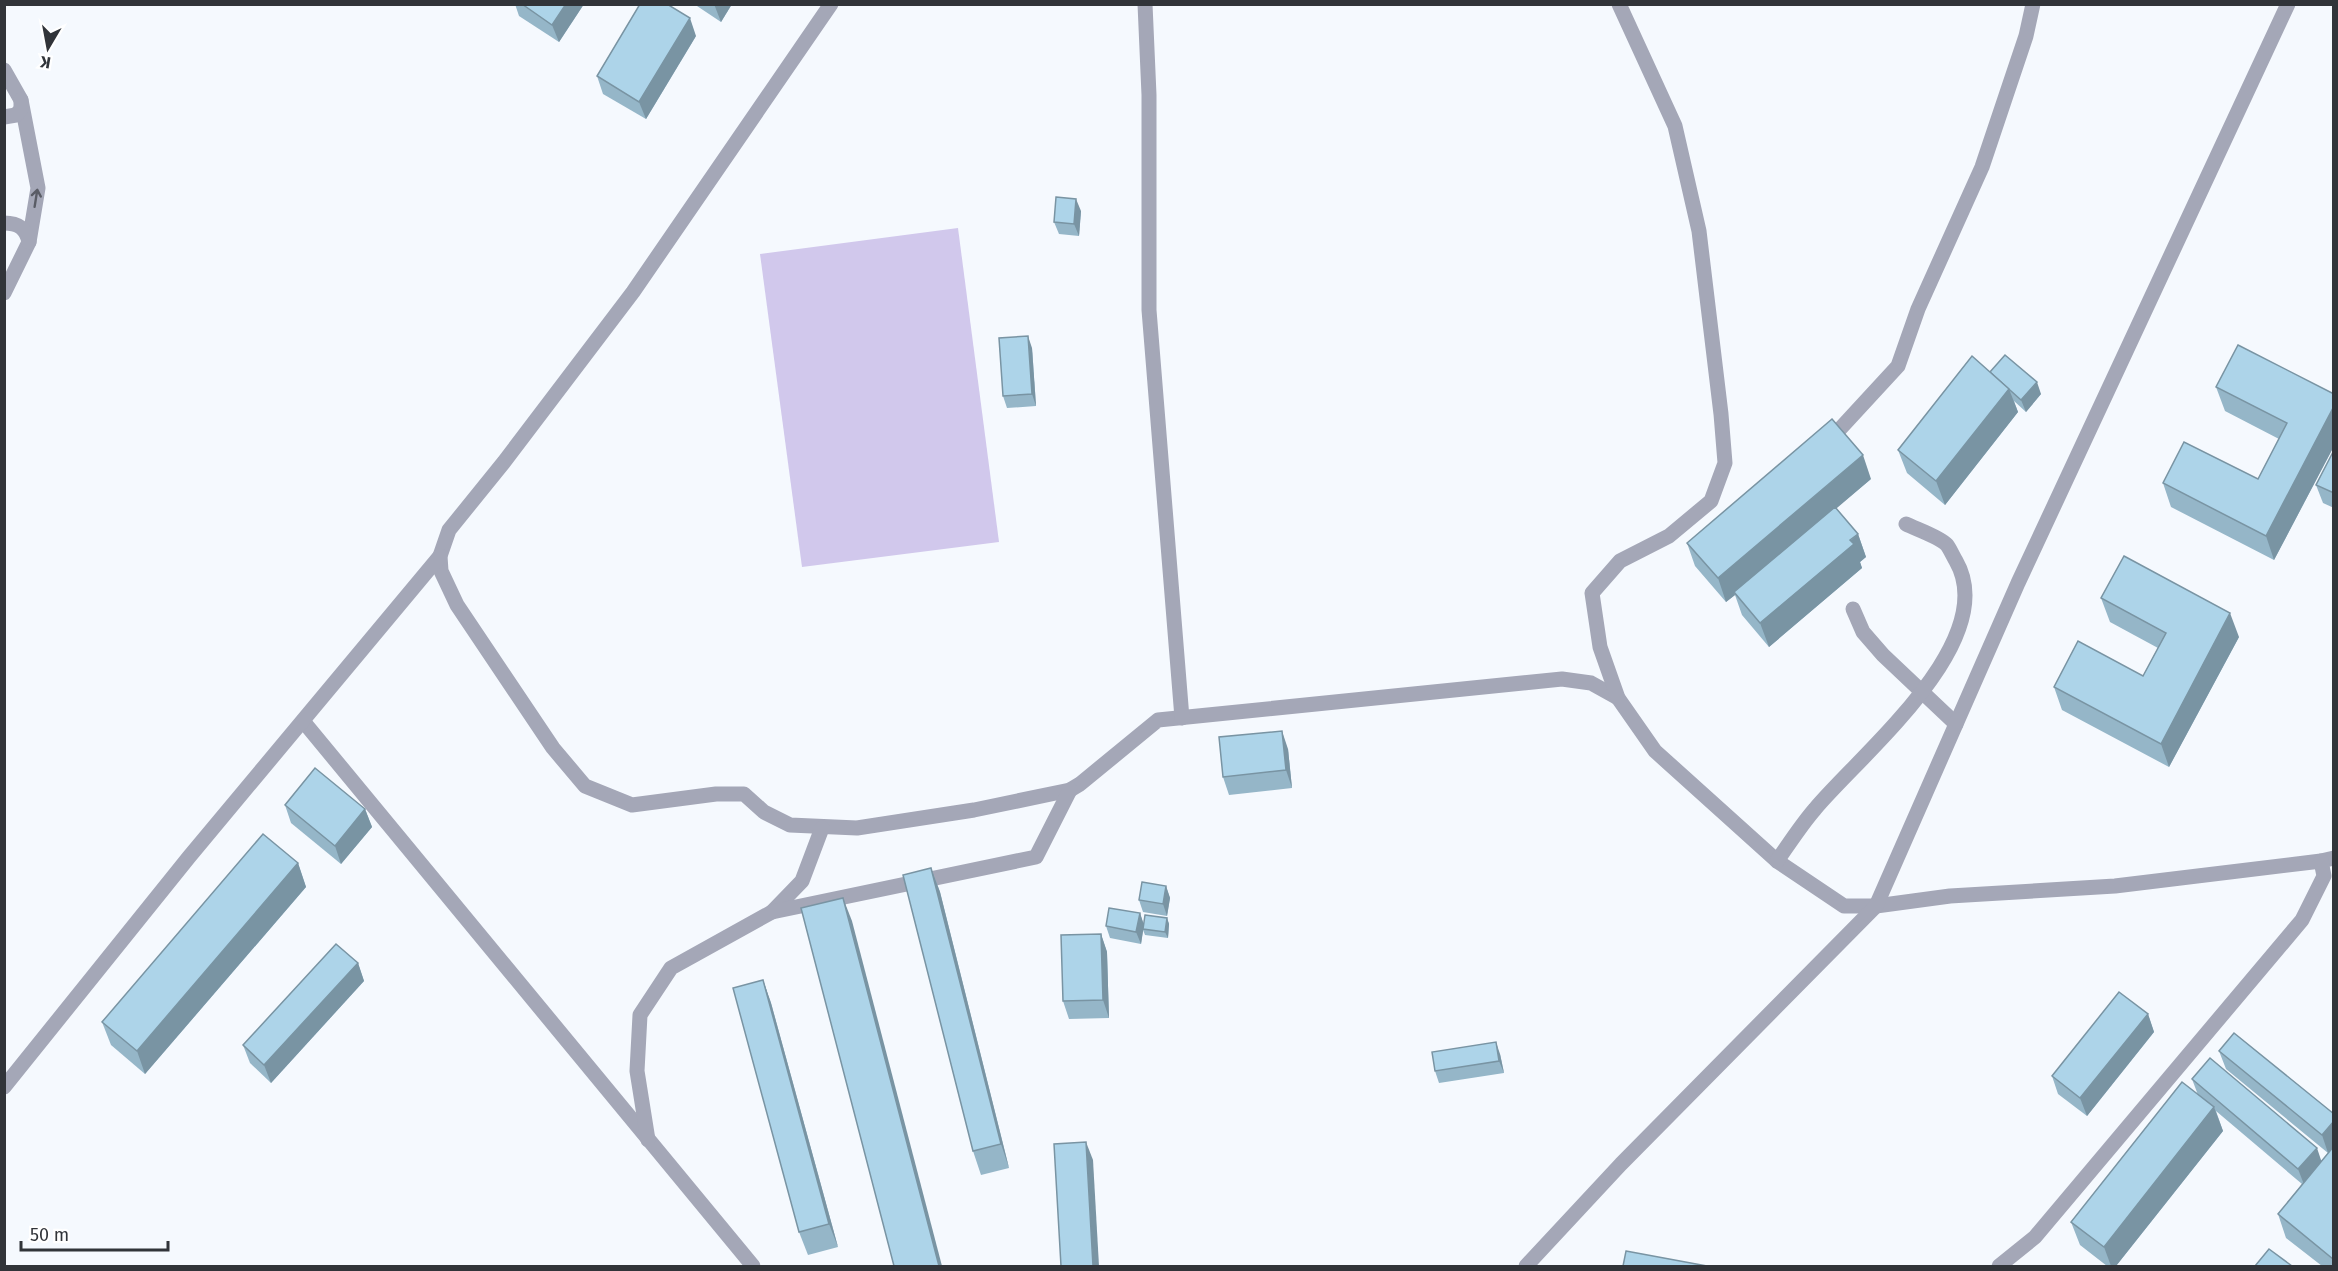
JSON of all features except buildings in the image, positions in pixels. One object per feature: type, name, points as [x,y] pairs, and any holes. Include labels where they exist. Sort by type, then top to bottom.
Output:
[{"type":"street","points":[[4,1087],[189,857],[440,556],[449,530],[504,462],[633,292],[831,4]]},
{"type":"street","points":[[1145,4],[1149,95],[1149,310],[1182,718]]},
{"type":"street","points":[[1619,4],[1675,126],[1699,231],[1725,463],[1715,505],[1669,536],[1620,561],[1592,592],[1600,647],[1618,698],[1655,751],[1777,861],[1844,906],[1876,906],[1950,897],[2115,886],[2327,860],[2324,876],[2302,920],[2035,1237],[2000,1266]]},
{"type":"street","points":[[1817,453],[1898,366],[1918,309],[1982,167],[2026,36],[2033,4]]},
{"type":"street","points":[[1526,1266],[1621,1164],[1876,906],[2023,572],[2288,4]]},
{"type":"street","points":[[4,70],[21,100],[38,188],[29,242],[4,293]]},
{"type":"street","points":[[4,117],[16,115],[21,109],[21,100]]},
{"type":"street","points":[[4,224],[14,223],[22,227],[29,242]]},
{"type":"street","points":[[1777,861],[1815,809],[1893,727],[1921,693],[1933,677],[1955,636],[1966,585],[1960,567],[1946,543],[1906,524]]},
{"type":"street","points":[[440,556],[441,571],[457,604],[553,748],[585,786],[632,805],[716,794],[744,794],[764,812],[790,825],[857,828],[974,810],[1070,790],[1158,720],[1562,679],[1591,683],[1618,698]]},
{"type":"street","points":[[1853,609],[1863,632],[1921,693],[1956,724]]},
{"type":"street","points":[[303,721],[649,1143],[753,1266]]},
{"type":"street","points":[[649,1143],[637,1071],[640,1015],[671,968],[772,912],[1036,857],[1070,790]]},
{"type":"street","points":[[772,912],[802,880],[822,828]]},
{"type":"shaded area","points":[[958,228],[999,542],[802,567],[760,254]]}]
